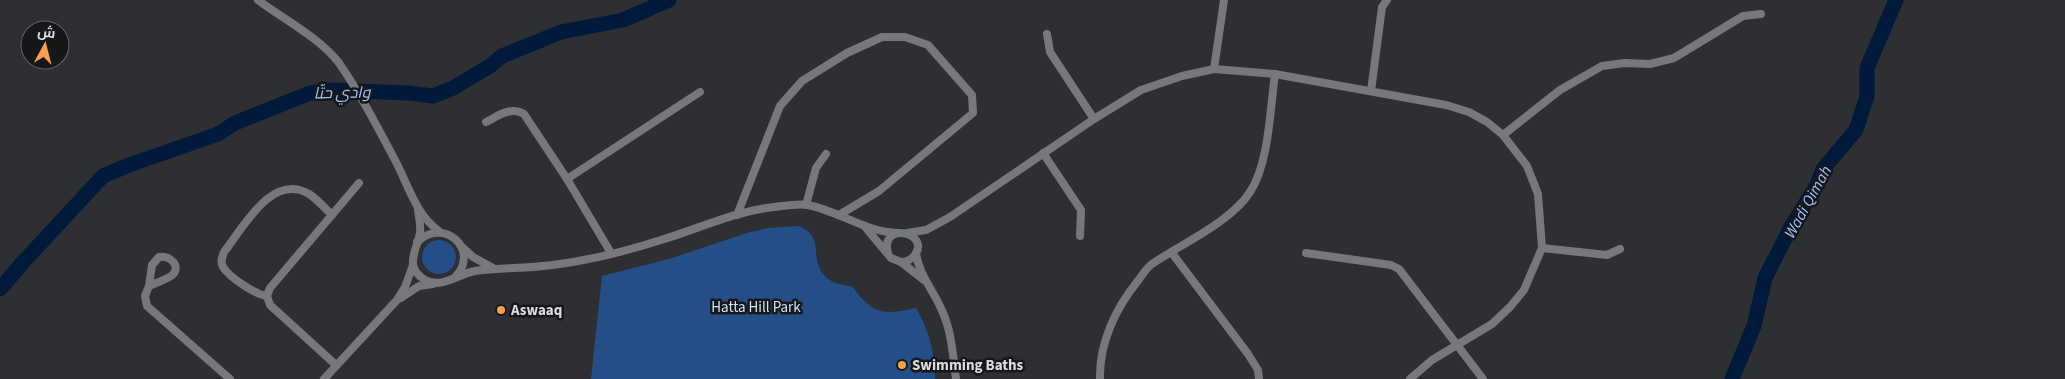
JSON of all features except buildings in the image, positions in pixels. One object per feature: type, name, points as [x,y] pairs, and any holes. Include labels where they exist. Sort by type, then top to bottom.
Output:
[{"type":"street","points":[[258,0],[326,49],[344,72],[368,109],[407,184],[418,210],[440,232]]},
{"type":"street","points":[[1214,69],[1224,0]]},
{"type":"street","points":[[1370,91],[1382,7],[1387,0]]},
{"type":"street","points":[[1504,134],[1560,90],[1602,66],[1625,63],[1650,64],[1674,58],[1743,16],[1761,14]]},
{"type":"street","points":[[1047,34],[1050,52],[1094,119]]},
{"type":"street","points":[[737,215],[780,106],[802,81],[847,53],[882,38],[905,37],[928,45],[972,95],[973,113],[879,191],[839,215]]},
{"type":"street","points":[[397,300],[419,286],[442,283],[476,271],[495,268],[548,266],[611,254],[737,215],[773,207],[806,205],[839,215],[881,232],[906,233],[926,230],[950,218],[1043,153],[1141,90],[1182,76],[1214,69],[1275,74],[1446,105],[1469,112],[1488,122],[1504,134],[1527,166],[1538,194],[1542,248],[1524,290],[1492,324],[1432,360],[1410,379]]},
{"type":"street","points":[[1100,379],[1106,338],[1122,300],[1150,265],[1172,253],[1234,210],[1249,194],[1262,167],[1275,74]]},
{"type":"street","points":[[567,179],[700,92]]},
{"type":"street","points":[[486,122],[508,110],[519,111],[524,114],[567,179],[611,254]]},
{"type":"street","points":[[1043,153],[1081,210],[1080,236]]},
{"type":"street","points":[[806,205],[816,168],[826,154]]},
{"type":"street","points":[[336,365],[270,306],[267,296],[270,288],[359,183]]},
{"type":"street","points":[[267,296],[256,294],[224,269],[222,258],[224,252],[267,197],[284,189],[303,191],[314,198],[332,215]]},
{"type":"street","points":[[324,379],[397,300],[406,287],[413,265],[414,249],[420,232],[418,210]]},
{"type":"street","points":[[864,226],[891,258],[900,262],[925,281]]},
{"type":"street","points":[[900,262],[910,260],[926,230]]},
{"type":"street","points":[[417,242],[430,233],[440,232],[448,234],[485,265],[495,268]]},
{"type":"street","points":[[888,254],[888,244],[893,236],[898,233]]},
{"type":"street","points":[[906,233],[914,238],[918,263],[925,281],[944,314],[956,379]]},
{"type":"street","points":[[455,278],[463,266],[464,256],[462,247]]},
{"type":"street","points":[[1542,248],[1608,255],[1620,249]]},
{"type":"street","points":[[1306,252],[1391,265],[1399,269],[1483,379]]},
{"type":"street","points":[[1172,253],[1248,354],[1258,370],[1260,379]]},
{"type":"street","points":[[413,265],[422,278],[435,283]]},
{"type":"street","points":[[149,286],[145,296],[147,306],[230,379]]},
{"type":"green space","name":"Hatta Hill Park","points":[[799,226],[812,237],[815,243],[818,264],[827,278],[839,284],[853,287],[866,303],[880,311],[896,312],[916,308],[930,342],[934,359],[935,379],[591,379],[602,276],[669,259],[750,232],[768,228]]},
{"type":"green space","points":[[439,240],[446,241],[451,245],[455,250],[455,264],[451,269],[446,273],[439,274],[432,273],[427,269],[423,264],[422,257],[423,250],[427,245],[432,241]]},
{"type":"waterway","name":"وادي حتّا","points":[[0,289],[103,176],[218,134],[235,123],[310,93],[333,90],[433,96],[453,88],[490,66],[502,56],[561,32],[623,20],[669,0]]},
{"type":"waterway","name":"Wadi Qimah","points":[[1732,379],[1754,326],[1765,278],[1791,227],[1817,185],[1823,169],[1856,130],[1867,96],[1867,68],[1896,0]]},
{"type":"place","name":"Aswaaq","points":[[501,310]]},
{"type":"place","name":"Swimming Baths","points":[[902,365]]}]
